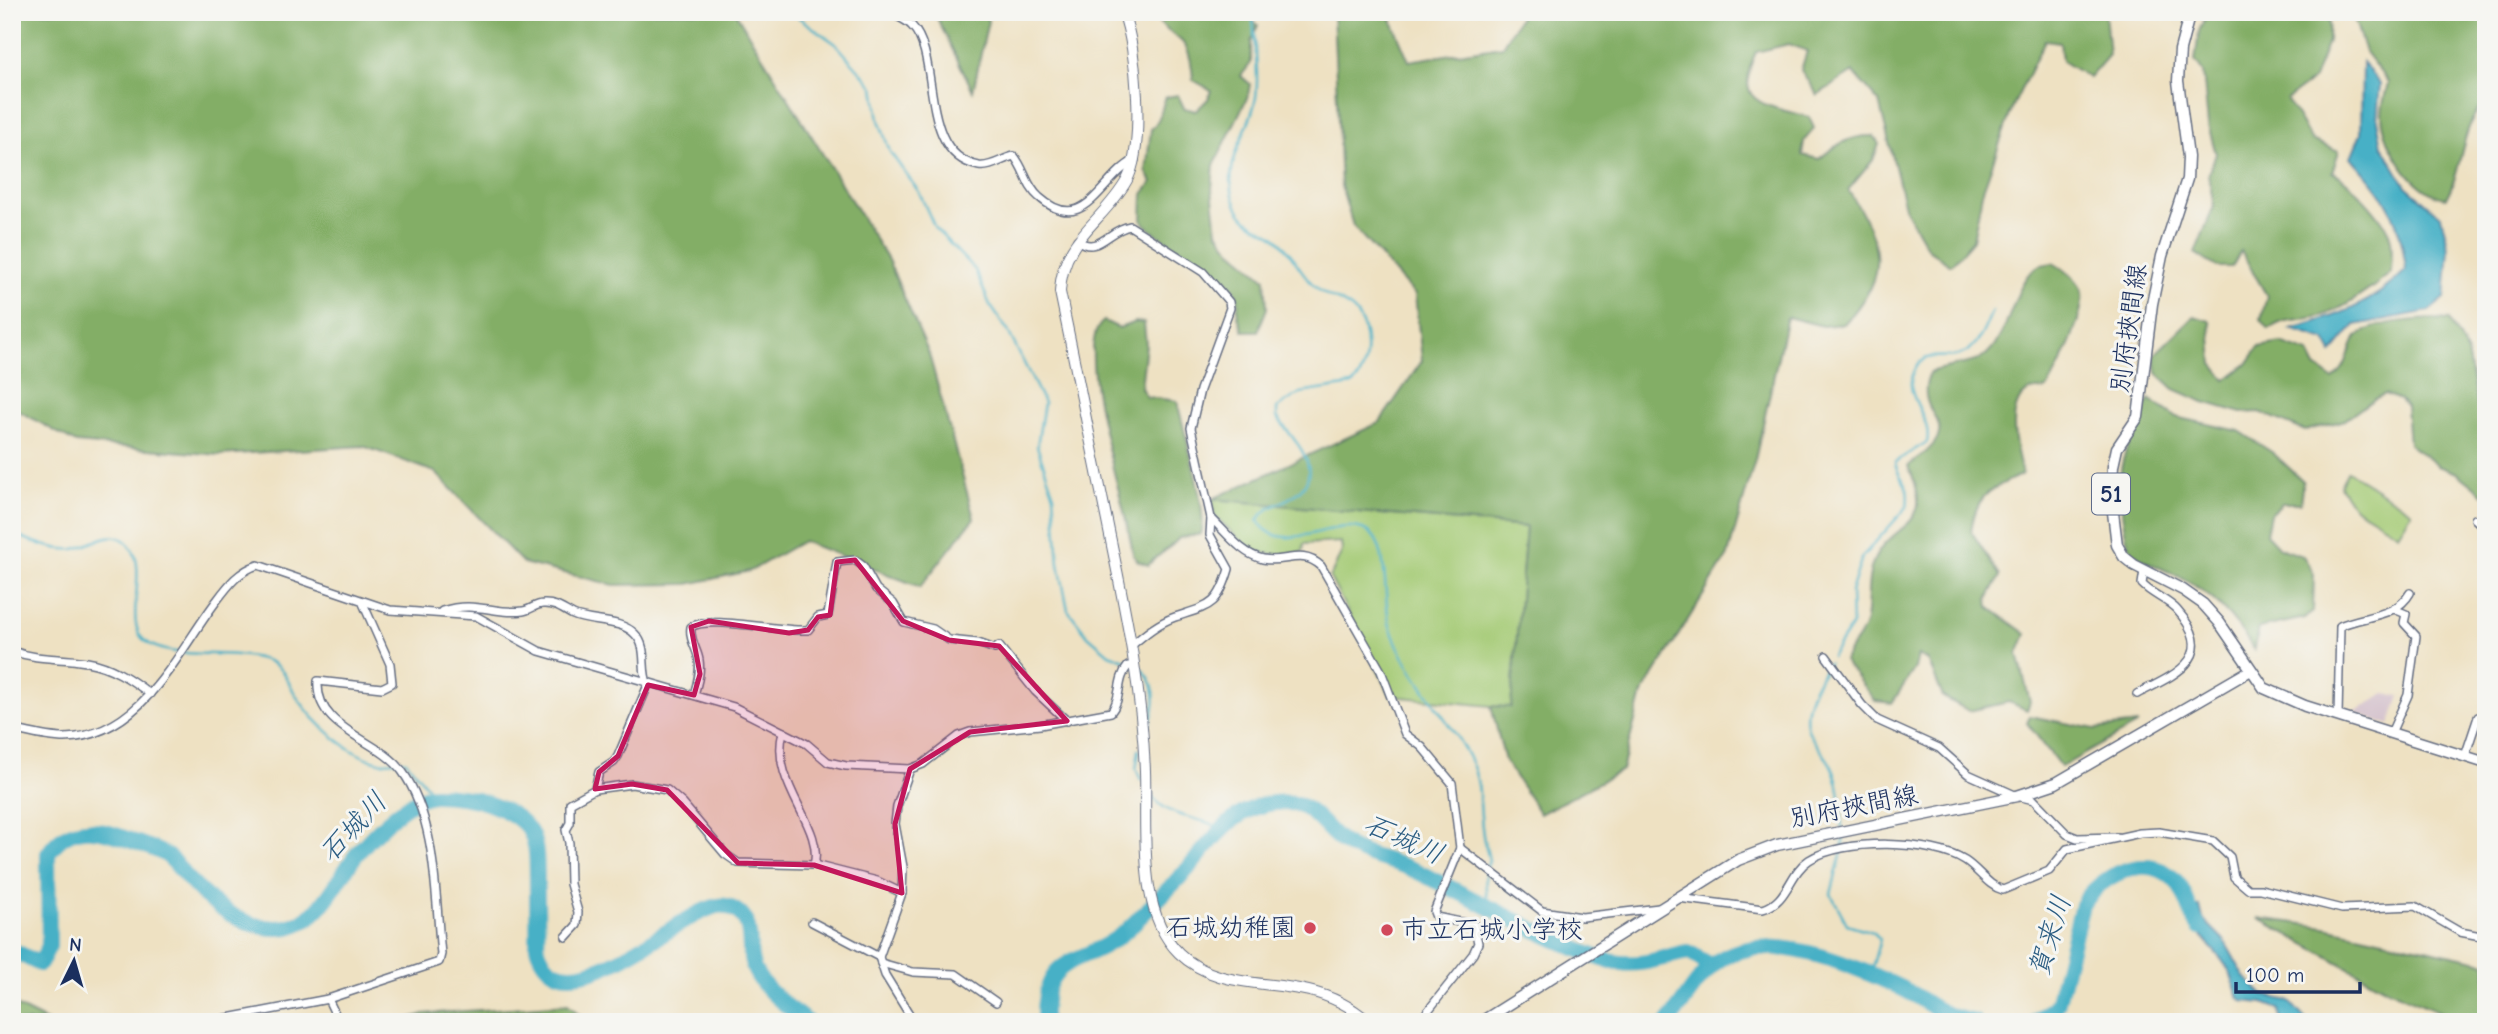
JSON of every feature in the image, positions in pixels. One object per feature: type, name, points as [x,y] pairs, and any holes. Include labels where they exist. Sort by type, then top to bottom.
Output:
[{"type":"main road","name":"別府挾間線","points":[[2190,12],[2180,50],[2178,81],[2188,157],[2187,179],[2162,256],[2152,304],[2138,417],[2117,447],[2113,466],[2111,496],[2117,545],[2124,557],[2144,571],[2183,590],[2203,604],[2220,622],[2264,688],[2282,698],[2486,763]]},
{"type":"main road","name":"別府挾間線","points":[[1481,1022],[1738,860],[1777,845],[2017,796],[2056,783],[2251,670]]},
{"type":"street","points":[[889,12],[912,25],[918,36],[924,50],[939,125],[949,147],[965,159],[977,166],[988,166],[1014,156],[1030,186],[1040,198],[1067,211],[1083,209],[1124,166],[1136,160]]},
{"type":"street","points":[[1123,12],[1134,57],[1136,160],[1126,182],[1077,240],[1061,271],[1060,292],[1132,645],[1143,718],[1149,894],[1163,931],[1180,953],[1206,972],[1232,981],[1309,990],[1353,1009],[1369,1022]]},
{"type":"street","points":[[1077,240],[1088,247],[1094,247],[1122,227],[1130,226],[1203,272],[1229,302],[1229,315],[1200,390],[1191,428],[1211,518],[1210,535],[1229,569],[1217,598],[1205,609],[1173,618],[1153,628],[1132,645]]},
{"type":"street","points":[[1211,518],[1252,554],[1264,559],[1299,555],[1314,559],[1321,566],[1381,671],[1405,734],[1422,747],[1452,783],[1460,848],[1434,906],[1436,917],[1474,925],[1478,943],[1473,954],[1419,1022]]},
{"type":"street","points":[[2475,519],[2486,529]]},
{"type":"street","points":[[694,695],[700,674],[699,661],[690,636],[691,627],[709,621],[789,633],[808,631],[818,617],[828,615],[837,562],[850,559],[863,566],[876,589],[894,603],[904,622],[933,629],[948,640],[978,643],[995,649],[999,646],[1035,691],[1067,721]]},
{"type":"street","points":[[12,729],[67,738],[97,732],[131,713],[150,694],[214,604],[246,568],[258,565],[271,567],[390,610],[476,616],[538,651],[734,708],[807,744],[828,762],[846,766],[910,769],[923,764],[959,736],[970,732],[1067,721],[1111,712],[1116,706],[1122,674],[1128,666],[1135,666]]},
{"type":"street","points":[[2137,694],[2189,664],[2194,654],[2195,641],[2178,611],[2142,584],[2144,571]]},
{"type":"street","points":[[2338,716],[2340,626],[2394,609],[2402,604],[2410,593]]},
{"type":"street","points":[[207,1022],[328,999],[439,962],[441,954],[424,810],[400,768],[355,732],[334,721],[323,705],[318,687],[318,681],[382,688],[392,683],[390,664],[362,601]]},
{"type":"street","points":[[435,614],[463,606],[523,611],[542,603],[559,606],[575,616],[628,628],[640,640],[644,676],[648,685],[618,756],[599,772],[595,789]]},
{"type":"street","points":[[2391,733],[2408,695],[2416,644],[2415,632],[2404,623],[2406,614],[2394,609]]},
{"type":"street","points":[[12,651],[30,657],[102,666],[133,680],[150,694]]},
{"type":"street","points":[[1826,656],[1862,705],[1877,720],[1939,748],[1968,774],[2017,796],[2035,800],[2067,834],[2077,838],[2123,837]]},
{"type":"street","points":[[2465,756],[2477,717]]},
{"type":"street","points":[[783,732],[781,748],[786,783],[815,843],[814,865]]},
{"type":"street","points":[[910,769],[897,806],[895,824],[903,867],[902,893],[880,960],[914,1022]]},
{"type":"street","points":[[566,937],[576,925],[578,912],[570,884],[566,830],[570,823],[570,803],[595,789],[632,784],[667,790],[683,804],[717,846],[738,863],[814,865],[877,881],[902,893]]},
{"type":"street","points":[[1674,898],[1763,909],[1772,907],[1808,861],[1829,852],[1891,845],[1915,846],[1954,856],[1977,870],[1995,888],[2003,890],[2049,871],[2067,849],[2158,832],[2213,841],[2230,857],[2234,877],[2248,889],[2268,890],[2342,909],[2415,906],[2460,932],[2486,937]]},
{"type":"street","points":[[1460,848],[1542,911],[1582,917],[1659,908]]},
{"type":"street","points":[[812,922],[880,960],[913,972],[956,974],[996,1002]]},
{"type":"street","points":[[328,999],[339,1022]]},
{"type":"street","points":[[1347,1022],[1353,1009]]},
{"type":"highlighted area","points":[[855,560],[903,621],[949,640],[999,646],[1067,721],[970,732],[910,769],[895,824],[902,893],[814,865],[738,863],[667,790],[632,784],[595,789],[599,772],[618,756],[648,685],[694,695],[700,674],[691,627],[709,621],[789,633],[808,630],[818,617],[830,615],[837,562]]},
{"type":"shaded area","points":[[2385,694],[2400,696],[2390,725],[2354,712]]},
{"type":"green space","points":[[12,12],[735,12],[888,260],[929,354],[974,518],[920,587],[803,541],[750,571],[688,584],[614,585],[523,563],[435,472],[363,446],[220,455],[76,443],[12,407]]},
{"type":"green space","points":[[934,12],[985,12],[988,21],[973,91]]},
{"type":"green space","points":[[1152,12],[1243,12],[1258,25],[1251,42],[1251,63],[1241,76],[1250,84],[1248,96],[1214,165],[1212,189],[1217,231],[1231,250],[1265,279],[1267,308],[1258,331],[1243,331],[1237,314],[1238,299],[1233,288],[1223,278],[1163,239],[1142,220],[1143,194],[1152,182],[1146,171],[1151,129],[1159,118],[1166,97],[1178,95],[1184,108],[1196,111],[1208,99],[1211,90],[1193,80],[1188,51],[1184,44],[1159,22]]},
{"type":"green space","points":[[1333,12],[1388,12],[1409,61],[1502,46],[1523,12],[2105,13],[2109,55],[2089,78],[2062,61],[2060,42],[2045,40],[2013,106],[1982,193],[1973,240],[1951,265],[1928,249],[1906,211],[1879,102],[1853,72],[1817,95],[1801,70],[1807,51],[1789,44],[1756,52],[1749,70],[1748,83],[1751,93],[1767,105],[1809,117],[1814,128],[1804,141],[1802,155],[1819,159],[1838,145],[1858,137],[1874,136],[1879,144],[1873,160],[1848,190],[1869,227],[1876,258],[1875,274],[1869,290],[1844,324],[1823,326],[1787,317],[1755,460],[1728,555],[1642,694],[1622,770],[1540,814],[1505,761],[1491,706],[1511,707],[1526,527],[1212,499],[1379,423],[1422,361],[1415,295],[1353,226],[1341,186]]},
{"type":"green space","points":[[2208,12],[2329,12],[2328,41],[2314,79],[2287,99],[2311,140],[2339,151],[2332,172],[2356,190],[2380,218],[2389,233],[2392,253],[2391,273],[2335,311],[2286,321],[2269,329],[2261,319],[2267,296],[2241,251],[2232,267],[2217,267],[2195,253],[2214,206],[2208,174],[2216,154],[2208,125],[2203,72],[2195,61],[2199,31]]},
{"type":"green space","points":[[2352,12],[2486,12],[2486,99],[2471,123],[2446,198],[2423,188],[2412,178],[2395,154],[2388,140],[2382,115],[2388,82],[2365,52]]},
{"type":"green space","points":[[2053,263],[2073,277],[2081,289],[2081,310],[2077,324],[2047,389],[2026,393],[2016,409],[2014,432],[2022,474],[1986,494],[1977,508],[1971,531],[2000,576],[1988,599],[1989,607],[2026,634],[2018,654],[2030,702],[2027,710],[2009,702],[1969,711],[1943,697],[1928,660],[1918,655],[1915,668],[1892,703],[1875,701],[1844,661],[1865,624],[1872,565],[1879,551],[1915,514],[1918,503],[1916,487],[1908,466],[1928,451],[1937,439],[1939,429],[1927,402],[1926,389],[1930,372],[1982,358],[2000,337],[2022,284],[2029,274],[2038,266]]},
{"type":"green space","points":[[2194,316],[2210,321],[2213,364],[2226,380],[2247,364],[2259,347],[2281,343],[2309,353],[2316,367],[2333,379],[2344,366],[2354,341],[2361,334],[2398,322],[2449,320],[2467,353],[2477,405],[2486,421],[2486,496],[2457,473],[2438,466],[2409,444],[2406,407],[2400,400],[2385,394],[2345,420],[2305,431],[2260,412],[2242,413],[2204,402],[2174,389],[2157,373],[2154,355]]},
{"type":"green space","points":[[1104,321],[1119,328],[1135,322],[1144,323],[1146,344],[1141,388],[1147,397],[1177,401],[1199,490],[1203,523],[1201,534],[1179,538],[1148,565],[1138,561],[1133,555],[1097,394],[1093,361],[1095,336]]},
{"type":"green space","points":[[2149,399],[2176,417],[2239,431],[2273,453],[2303,481],[2300,503],[2282,503],[2270,514],[2266,534],[2279,548],[2303,556],[2314,574],[2313,612],[2305,618],[2259,628],[2254,650],[2240,628],[2214,600],[2182,578],[2139,557],[2130,547],[2122,513],[2121,469]]},
{"type":"green space","points":[[2348,471],[2412,512],[2398,534],[2353,506],[2340,486]]},
{"type":"green space","points":[[1212,499],[1526,527],[1511,708],[1391,696],[1330,578],[1342,551],[1341,542],[1304,544],[1303,552],[1288,554],[1256,551],[1214,515]]},
{"type":"green space","points":[[2030,716],[2095,729],[2138,724],[2061,767],[2027,723]]},
{"type":"green space","points":[[2258,918],[2325,927],[2486,963],[2486,1022],[2463,1022],[2383,987]]},
{"type":"green space","points":[[12,1004],[48,1022],[12,1022]]},
{"type":"green space","points":[[568,1004],[588,1022],[399,1022],[424,1014]]},
{"type":"water","points":[[2362,62],[2380,83],[2377,120],[2382,145],[2406,186],[2441,216],[2449,249],[2445,298],[2429,311],[2355,325],[2332,353],[2325,340],[2291,329],[2353,308],[2381,292],[2406,270],[2400,235],[2390,208],[2351,157],[2361,133]]},
{"type":"water","points":[[2200,906],[2203,919],[2224,940],[2244,976],[2263,995],[2289,1001],[2308,1022],[2281,1022],[2279,1009],[2263,1003],[2242,1001],[2224,963],[2196,930],[2187,913]]},
{"type":"waterway","points":[[791,12],[836,44],[874,87],[879,120],[890,152],[919,192],[935,228],[975,270],[990,305],[1008,331],[1044,403],[1037,446],[1054,495],[1059,564],[1068,610],[1088,636],[1109,654],[1130,662]]},
{"type":"waterway","points":[[1253,12],[1257,86],[1253,110],[1231,175],[1236,204],[1250,222],[1279,240],[1313,285],[1355,312],[1366,339],[1363,369],[1352,385],[1300,393],[1277,408],[1277,417],[1301,449],[1309,471],[1299,492],[1266,511],[1258,521],[1269,532],[1281,537],[1354,527],[1367,531],[1374,537],[1383,560],[1388,616],[1397,644],[1406,662],[1462,745],[1475,771],[1489,861],[1485,871],[1487,908]]},
{"type":"waterway","points":[[1831,657],[1852,625],[1851,592],[1862,557],[1907,507],[1906,486],[1895,462],[1927,442],[1926,424],[1911,388],[1914,370],[1924,359],[1959,355],[1971,349],[1982,334],[1992,311]]},
{"type":"waterway","points":[[12,533],[42,545],[66,549],[80,548],[111,536],[124,540],[133,550],[137,562],[135,619],[144,640],[155,647],[170,651],[238,655],[274,664],[304,707],[333,737],[368,759],[380,762],[406,761],[434,795]]},
{"type":"waterway","points":[[1828,663],[1810,697],[1806,716],[1812,738],[1829,761],[1837,780],[1842,828]]},
{"type":"waterway","points":[[1139,667],[1146,673],[1154,688],[1153,714],[1147,731]]},
{"type":"waterway","points":[[1139,750],[1136,769],[1141,780]]},
{"type":"waterway","points":[[1148,792],[1157,802],[1174,813],[1220,828]]},
{"type":"waterway","name":"石城川","points":[[12,950],[40,964],[49,946],[48,854],[56,843],[75,832],[97,830],[162,853],[220,907],[254,925],[278,928],[302,922],[320,907],[362,847],[399,812],[424,797],[447,796],[487,803],[505,811],[527,827],[536,849],[537,947],[551,969],[573,975],[600,969],[709,908],[726,906],[737,911],[747,925],[751,961],[758,977],[807,1022]]},
{"type":"waterway","name":"石城川","points":[[1044,1022],[1045,998],[1050,982],[1059,970],[1097,950],[1128,929],[1233,820],[1259,806],[1274,803],[1299,805],[1316,816],[1348,846],[1410,868],[1543,934],[1598,958],[1613,962],[1638,963],[1688,952],[1712,966]]},
{"type":"waterway","points":[[1843,835],[1843,847],[1831,894],[1847,924],[1873,932],[1880,939],[1870,975]]},
{"type":"waterway","name":"賀来川","points":[[2035,1022],[2057,1005],[2082,905],[2099,885],[2111,877],[2137,868],[2150,867],[2162,871],[2179,884],[2200,928]]},
{"type":"waterway","name":"賀来川","points":[[1668,1022],[1715,963],[1735,952],[1758,948],[1783,948],[1835,961],[1903,989],[1953,1017],[1975,1022]]},
{"type":"place","name":"石城幼稚園","points":[[1310,928]]},
{"type":"place","name":"市立石城小学校","points":[[1387,930]]}]
